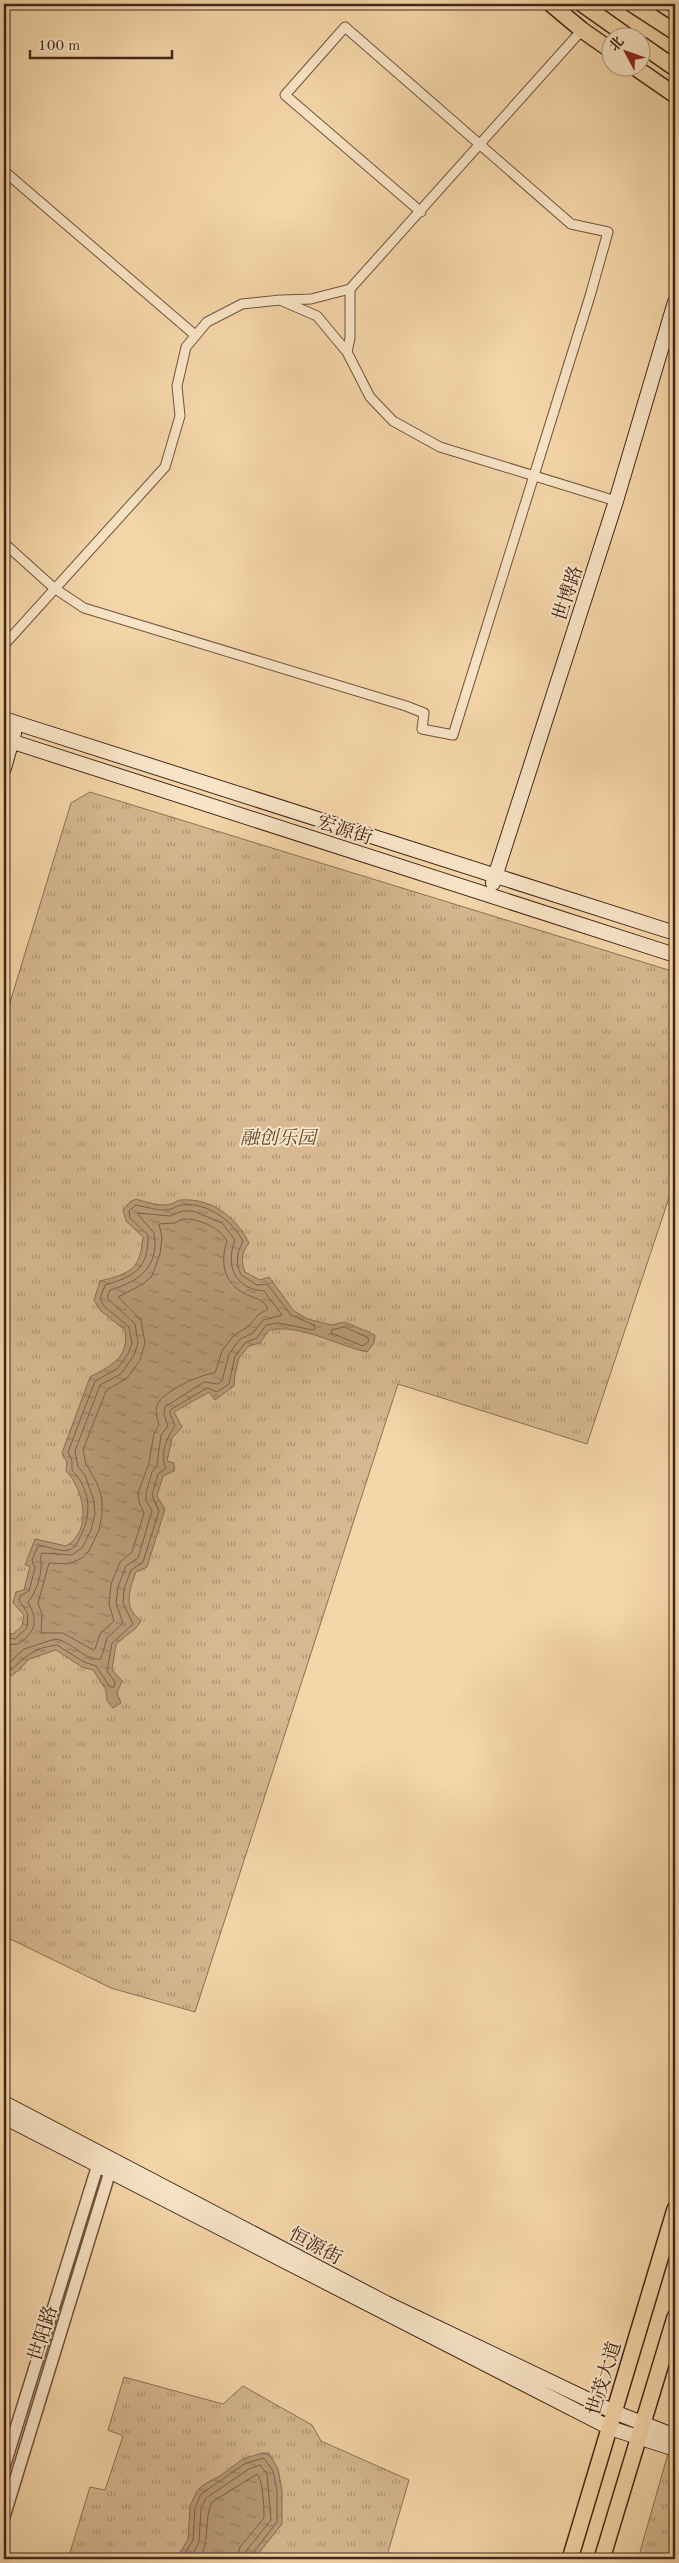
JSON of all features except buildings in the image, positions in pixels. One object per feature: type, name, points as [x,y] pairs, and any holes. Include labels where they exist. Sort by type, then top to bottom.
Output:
[{"type":"main road","points":[[551,4],[602,44]]},
{"type":"main road","points":[[582,4],[616,28]]},
{"type":"main road","points":[[632,4],[675,32]]},
{"type":"main road","points":[[652,52],[675,68]]},
{"type":"main road","points":[[650,78],[675,95]]},
{"type":"main road","name":"世博路","points":[[494,897],[675,302]]},
{"type":"main road","name":"世博路","points":[[500,877],[675,336]]},
{"type":"main road","points":[[4,768],[10,721]]},
{"type":"main road","name":"宏源街","points":[[10,721],[675,933]]},
{"type":"main road","name":"宏源街","points":[[8,741],[675,955]]},
{"type":"main road","name":"恒源街","points":[[4,2103],[112,2166],[610,2428],[640,2432]]},
{"type":"main road","name":"恒源街","points":[[4,2116],[99,2159]]},
{"type":"main road","name":"恒源街","points":[[112,2166],[386,2303],[614,2412],[640,2432]]},
{"type":"main road","name":"世茂大道","points":[[570,2559],[675,2209]]},
{"type":"main road","points":[[602,2559],[675,2317]]},
{"type":"main road","points":[[640,2432],[675,2436]]},
{"type":"main road","points":[[640,2432],[675,2449]]},
{"type":"street","points":[[4,543],[54,588],[84,608],[424,713],[422,729],[453,735],[608,232],[571,224],[345,27],[285,95],[422,212]]},
{"type":"street","points":[[4,645],[164,466],[180,416],[177,386],[186,347],[207,322],[242,304],[311,299],[350,289],[422,212],[582,30]]},
{"type":"street","points":[[4,171],[195,335]]},
{"type":"street","points":[[347,352],[350,338],[350,289]]},
{"type":"street","points":[[280,300],[317,316],[347,352],[370,397],[393,421],[440,447],[616,501]]},
{"type":"street","name":"世阳路","points":[[4,2468],[99,2159]]},
{"type":"street","name":"世阳路","points":[[4,2517],[112,2166]]},
{"type":"green space","name":"融创乐园","points":[[90,792],[675,972],[675,1180],[587,1444],[398,1384],[195,2012],[111,1988],[4,1936],[4,1022],[71,803]]},
{"type":"green space","points":[[124,2377],[223,2404],[243,2386],[312,2425],[321,2441],[409,2480],[386,2559],[68,2559],[90,2487],[105,2490],[123,2436],[108,2430]]},
{"type":"green space","points":[[675,2429],[675,2559],[638,2559]]},
{"type":"water","points":[[136,1199],[163,1205],[180,1200],[192,1200],[203,1202],[222,1211],[237,1225],[249,1243],[244,1250],[243,1257],[245,1272],[260,1280],[269,1277],[294,1311],[308,1319],[331,1325],[345,1322],[375,1335],[374,1343],[367,1352],[306,1332],[281,1329],[269,1330],[260,1343],[249,1346],[239,1358],[234,1386],[215,1400],[209,1392],[174,1412],[182,1427],[172,1438],[167,1461],[174,1463],[174,1471],[163,1476],[157,1496],[165,1509],[147,1567],[136,1572],[131,1586],[130,1604],[135,1616],[141,1621],[136,1628],[116,1644],[112,1670],[122,1681],[117,1693],[121,1703],[113,1708],[107,1701],[106,1690],[93,1670],[82,1667],[56,1650],[29,1659],[19,1670],[4,1681],[4,1633],[13,1634],[22,1626],[24,1615],[13,1603],[16,1592],[24,1590],[30,1566],[25,1565],[35,1539],[66,1546],[80,1530],[83,1520],[81,1499],[77,1488],[66,1471],[67,1462],[62,1453],[90,1377],[117,1360],[124,1347],[126,1340],[125,1330],[101,1311],[94,1300],[100,1281],[126,1272],[132,1268],[139,1257],[143,1237],[126,1221],[123,1210],[130,1202]]},
{"type":"water","points":[[262,2453],[269,2453],[278,2469],[282,2491],[282,2524],[254,2559],[176,2559],[188,2539],[190,2506],[197,2491],[243,2459]]}]
